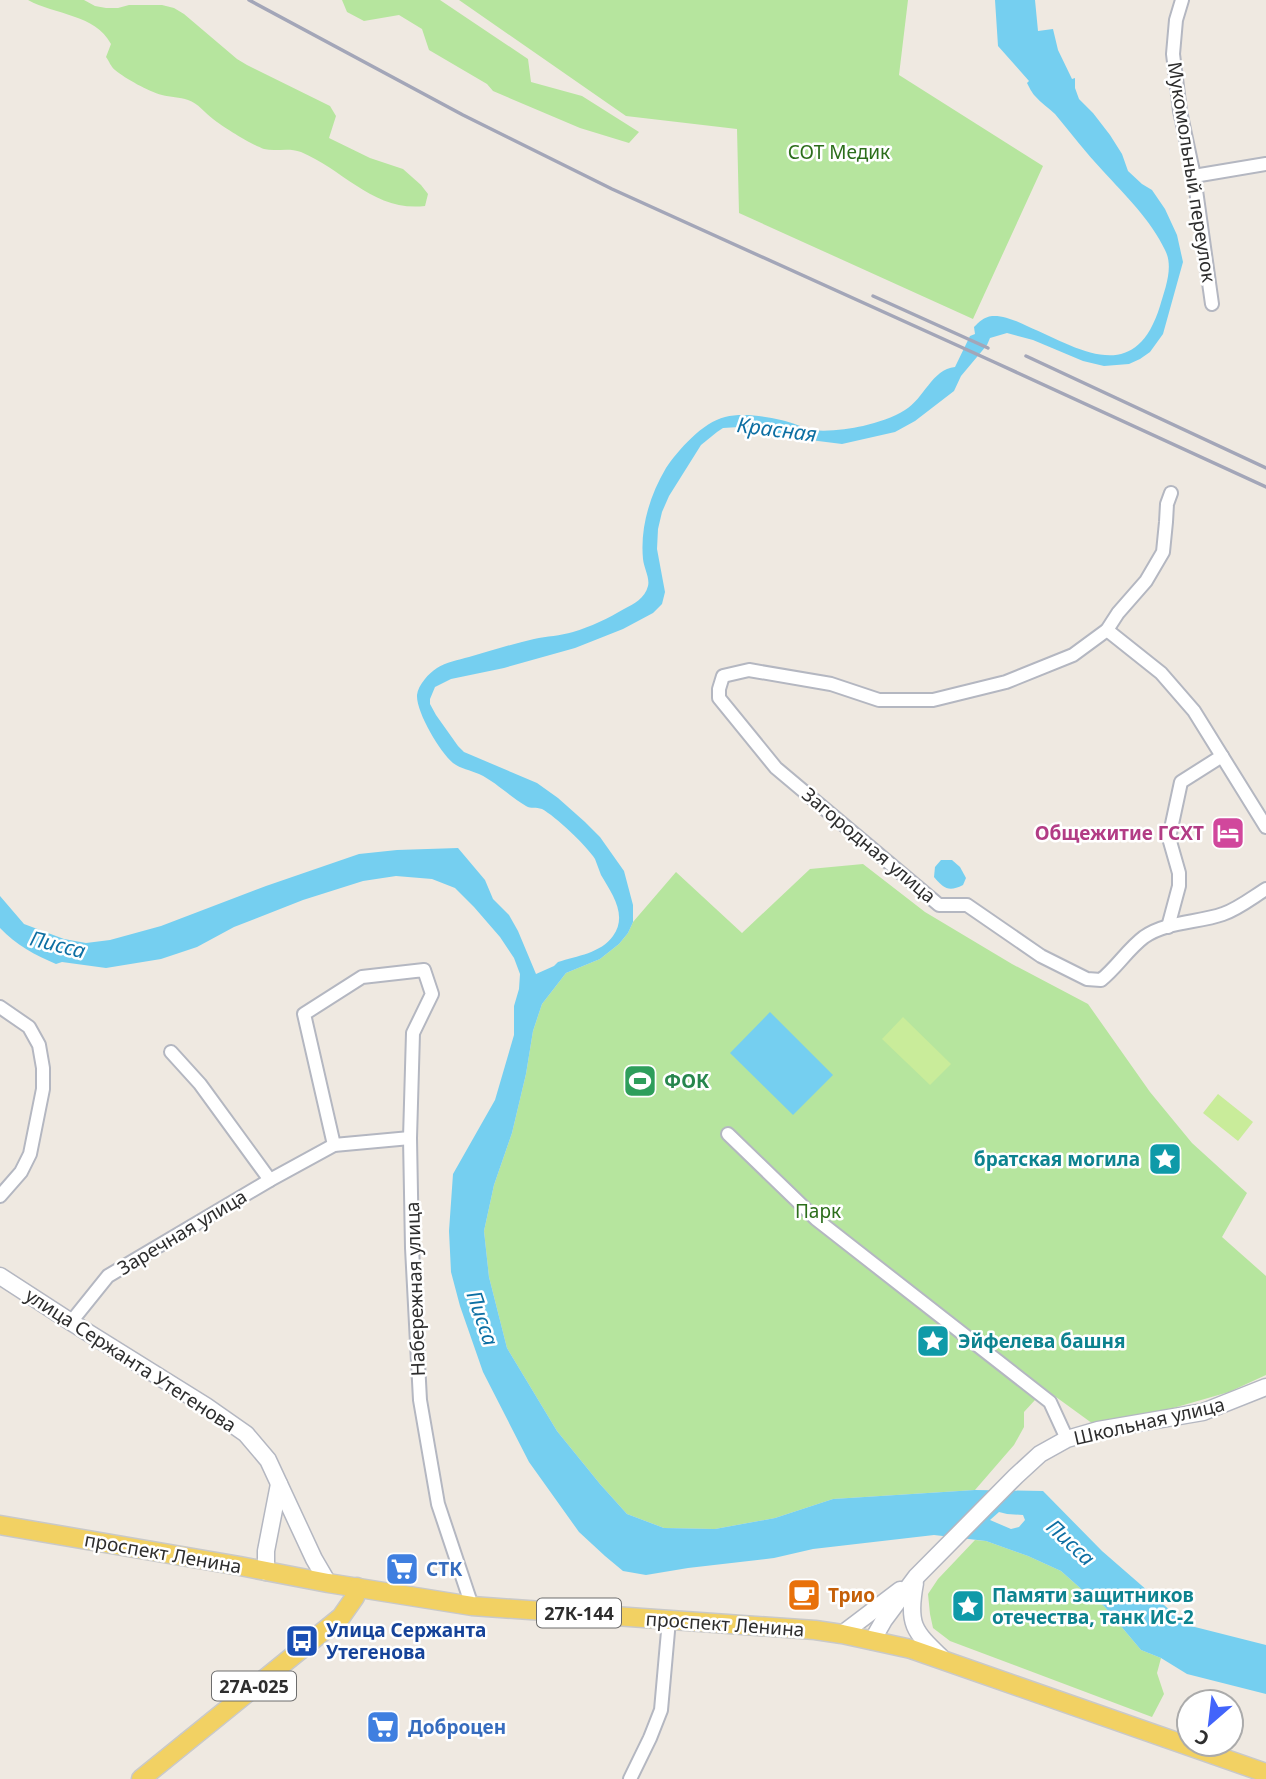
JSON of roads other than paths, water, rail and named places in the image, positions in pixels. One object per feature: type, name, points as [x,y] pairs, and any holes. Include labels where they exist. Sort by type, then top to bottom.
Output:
[{"type":"main road","name":"улица Сержанта Утегенова","points":[[0,1276],[239,1429],[268,1460],[328,1583]]},
{"type":"main road","name":"Школьная улица","points":[[872,1641],[916,1577],[1040,1454],[1068,1439],[1098,1430],[1203,1412],[1266,1387]]},
{"type":"main road","points":[[266,1572],[266,1551],[279,1484]]},
{"type":"main road","name":"проспект Ленина","points":[[0,1525],[472,1606],[842,1634],[911,1649],[1266,1773]]},
{"type":"main road","name":"Школьная улица","points":[[842,1634],[916,1577]]},
{"type":"main road","points":[[916,1577],[910,1606],[912,1620],[921,1637],[946,1662]]},
{"type":"main road","name":"27А-025","points":[[141,1779],[341,1617],[355,1597],[358,1587]]},
{"type":"street","name":"Мукомольный переулок","points":[[1182,0],[1176,20],[1173,54],[1212,304]]},
{"type":"street","points":[[1194,176],[1266,164]]},
{"type":"street","points":[[1171,493],[1167,504],[1163,552],[1146,580],[1107,630],[1161,673],[1194,711],[1266,827]]},
{"type":"street","name":"Загородная улица","points":[[1107,630],[1073,655],[1006,682],[933,700],[880,700],[831,684],[749,670],[723,676],[719,698],[776,768],[939,905],[967,905],[1041,956],[1087,979],[1101,979],[1146,936],[1168,927]]},
{"type":"street","points":[[1222,756],[1181,782],[1169,838],[1178,865],[1180,886],[1168,927],[1224,914],[1266,889]]},
{"type":"street","name":"Набережная улица","points":[[334,1145],[304,1014],[362,977],[424,970],[432,994],[414,1033],[410,1138],[412,1248],[420,1400],[438,1504],[472,1606]]},
{"type":"street","points":[[0,1007],[29,1027],[39,1045],[43,1089],[30,1154],[21,1172],[0,1196]]},
{"type":"street","name":"Заречная улица","points":[[172,1052],[200,1084],[270,1180]]},
{"type":"street","points":[[728,1134],[816,1219],[1050,1402],[1068,1439]]},
{"type":"street","name":"Заречная улица","points":[[71,1322],[108,1276],[334,1145],[410,1138]]},
{"type":"street","points":[[629,1779],[661,1710],[669,1619]]},
{"type":"water","points":[[995,0],[1035,0],[1038,31],[1053,29],[1058,50],[1072,79],[1075,78],[1079,99],[1110,135],[1122,154],[1128,171],[1152,190],[1165,209],[1177,235],[1183,262],[1163,334],[1150,352],[1129,364],[1104,366],[1007,333],[990,338],[961,376],[954,391],[915,421],[895,432],[842,444],[739,427],[723,428],[701,445],[662,512],[657,549],[665,592],[662,604],[653,613],[623,629],[575,648],[504,668],[451,679],[435,687],[430,704],[458,746],[464,752],[537,783],[585,822],[600,837],[624,871],[633,905],[633,922],[619,944],[600,959],[566,973],[542,1004],[533,1031],[512,1133],[494,1185],[484,1231],[489,1277],[507,1348],[557,1431],[627,1514],[664,1528],[715,1529],[775,1518],[833,1499],[975,1490],[1043,1491],[1102,1551],[1187,1625],[1266,1645],[1266,1694],[1187,1674],[1161,1658],[1141,1650],[1104,1606],[1061,1571],[986,1541],[934,1535],[813,1549],[774,1558],[646,1575],[623,1571],[579,1532],[529,1462],[483,1372],[451,1272],[449,1231],[453,1174],[495,1100],[514,1035],[514,1006],[520,974],[514,958],[500,937],[455,888],[432,879],[396,876],[363,881],[303,900],[234,927],[197,947],[161,959],[106,968],[62,962],[56,964],[26,949],[0,928],[0,896],[24,924],[64,939],[86,943],[110,940],[161,926],[359,854],[458,848],[485,880],[493,899],[509,915],[536,974],[608,942],[617,928],[619,912],[591,853],[542,809],[526,806],[485,777],[453,763],[436,741],[420,711],[417,695],[419,687],[431,673],[444,664],[526,641],[579,630],[606,619],[639,600],[648,586],[642,547],[647,512],[655,489],[666,468],[684,445],[717,420],[732,416],[767,417],[825,431],[863,426],[890,418],[912,405],[940,373],[955,367],[970,336],[975,334],[974,327],[992,316],[1010,319],[1067,344],[1104,355],[1121,354],[1136,347],[1149,331],[1160,306],[1168,278],[1168,257],[1137,208],[1055,114],[1034,95],[1027,83],[1029,81],[998,46]],"holes":[[[999,1512],[1023,1515],[1025,1520],[1019,1527],[1011,1529],[990,1520]]]},
{"type":"water","points":[[941,860],[952,860],[960,867],[966,878],[963,885],[950,889],[934,877],[935,867]]},
{"type":"water","points":[[770,1012],[833,1075],[793,1115],[730,1053]]},
{"type":"railway","points":[[249,0],[463,115],[612,189],[1266,487]]},
{"type":"railway","points":[[873,296],[988,348]]},
{"type":"railway","points":[[1026,356],[1266,468]]},
{"type":"place","name":"Общежитие ГСХТ","points":[[1228,833]]},
{"type":"place","name":"ФОК","points":[[640,1081]]},
{"type":"place","name":"братская могила","points":[[1165,1159]]},
{"type":"place","name":"Эйфелева башня","points":[[933,1341]]},
{"type":"place","name":"СТК","points":[[402,1569]]},
{"type":"place","name":"Трио","points":[[804,1595]]},
{"type":"place","name":"Памяти защитников отечества, танк ИС-2","points":[[968,1606]]},
{"type":"place","name":"Улица Сержанта Утегенова","points":[[302,1641]]},
{"type":"place","name":"Доброцен","points":[[383,1727]]},
{"type":"park label","name":"СОТ Медик","points":[[839,152]]},
{"type":"park label","name":"Парк","points":[[818,1211]]},
{"type":"water label","name":"Красная","points":[[777,429]]},
{"type":"water label","name":"Писса","points":[[58,944]]},
{"type":"water label","name":"Писса","points":[[483,1318]]},
{"type":"water label","name":"Писса","points":[[1071,1542]]}]
